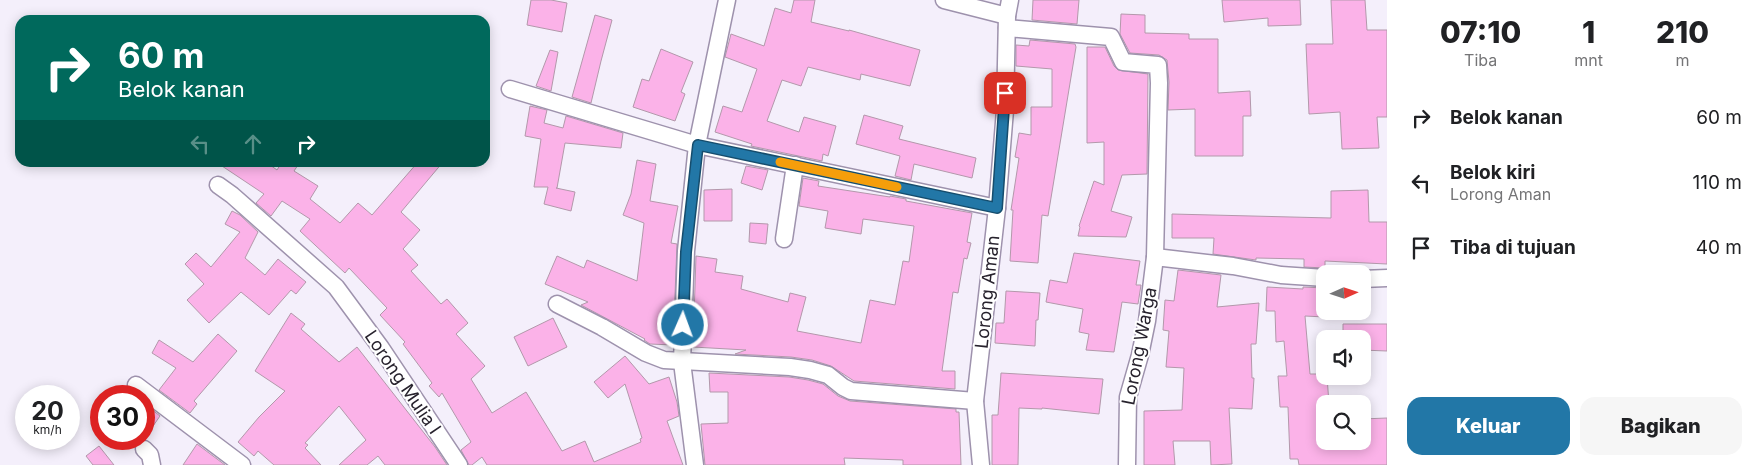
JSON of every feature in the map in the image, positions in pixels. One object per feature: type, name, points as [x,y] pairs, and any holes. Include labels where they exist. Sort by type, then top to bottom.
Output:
[{"type":"street","points":[[696,465],[682,362],[686,252],[698,145],[728,0]]},
{"type":"street","points":[[944,0],[1007,22]]},
{"type":"street","name":"Lorong Aman","points":[[981,465],[975,401],[997,208],[1005,110],[1007,22],[1010,0]]},
{"type":"street","name":"Lorong Warga","points":[[1007,22],[1111,37],[1123,62],[1158,65],[1155,257],[1147,321],[1128,398],[1127,465]]},
{"type":"street","points":[[510,89],[698,145],[997,208]]},
{"type":"street","points":[[784,239],[796,165]]},
{"type":"street","name":"Lorong Mulia I","points":[[218,185],[232,195],[336,287],[459,465]]},
{"type":"street","points":[[1155,257],[1234,266],[1281,275],[1316,277]]},
{"type":"street","points":[[1371,278],[1387,278]]},
{"type":"street","points":[[557,304],[658,359],[682,362],[790,367],[828,375],[851,392],[975,401]]},
{"type":"street","points":[[155,399],[242,465]]},
{"type":"street","points":[[145,450],[150,455],[152,465]]},
{"type":"building","points":[[531,0],[551,0],[567,3],[562,32],[527,25]]},
{"type":"building","points":[[794,0],[815,0],[811,22],[849,30],[920,50],[910,86],[861,74],[860,80],[808,67],[801,86],[782,80],[767,121],[799,132],[804,117],[836,126],[828,156],[823,154],[822,161],[751,146],[752,144],[715,132],[723,106],[742,112],[757,69],[725,57],[731,34],[764,46],[775,8],[791,13]]},
{"type":"building","points":[[1033,0],[1079,0],[1077,24],[1032,20]]},
{"type":"building","points":[[1222,0],[1300,0],[1301,25],[1268,26],[1268,18],[1224,22]]},
{"type":"building","points":[[1331,0],[1365,0],[1367,30],[1387,30],[1387,117],[1377,117],[1379,148],[1342,149],[1340,112],[1309,114],[1306,44],[1333,44]]},
{"type":"building","points":[[1121,14],[1145,15],[1145,33],[1189,34],[1189,39],[1218,39],[1218,93],[1250,91],[1251,116],[1243,116],[1243,156],[1195,156],[1195,109],[1168,110],[1169,82],[1167,60],[1159,55],[1130,53],[1120,34]]},
{"type":"building","points":[[595,15],[612,20],[591,103],[572,97]]},
{"type":"building","points":[[1030,40],[1075,44],[1076,47],[1048,216],[1042,215],[1038,263],[1010,261],[1013,210],[1011,210],[1019,158],[1015,157],[1019,133],[1031,135],[1031,107],[1052,107],[1052,69],[1016,66],[1016,45],[1029,46]]},
{"type":"building","points":[[1087,47],[1105,47],[1114,66],[1118,70],[1148,74],[1147,174],[1122,175],[1111,211],[1132,217],[1126,237],[1078,236],[1079,226],[1094,181],[1104,185],[1104,142],[1087,143]]},
{"type":"building","points":[[661,49],[693,62],[681,92],[685,94],[675,121],[633,107],[642,79],[649,81]]},
{"type":"building","points":[[550,50],[558,52],[551,91],[536,86]]},
{"type":"building","points":[[530,106],[547,110],[544,123],[563,128],[566,116],[623,133],[621,148],[565,143],[556,188],[575,192],[571,211],[544,204],[548,187],[534,187],[541,139],[525,136]]},
{"type":"building","points":[[864,115],[903,126],[899,139],[976,158],[972,178],[914,164],[911,180],[895,176],[900,156],[856,144]]},
{"type":"building","points":[[637,160],[656,164],[650,201],[678,206],[671,243],[677,244],[673,345],[650,344],[645,339],[581,305],[588,302],[545,284],[557,256],[584,268],[587,260],[637,281],[644,223],[623,215],[631,194]]},
{"type":"building","points":[[746,166],[768,170],[762,190],[741,183]]},
{"type":"building","points":[[224,167],[273,167],[277,170],[279,167],[297,167],[294,171],[318,186],[310,199],[340,223],[358,203],[372,215],[414,167],[439,167],[401,212],[420,230],[403,249],[418,265],[411,271],[441,304],[447,299],[468,323],[456,334],[485,366],[471,379],[492,413],[526,392],[562,451],[585,441],[594,462],[641,442],[640,439],[642,438],[625,384],[608,398],[594,382],[625,356],[649,384],[669,377],[677,402],[679,416],[667,421],[683,465],[487,465],[482,457],[472,465],[469,465],[461,450],[471,442],[442,393],[439,397],[429,386],[432,383],[403,344],[405,342],[380,315],[387,308],[349,268],[345,273],[300,231],[310,219],[282,201],[271,216],[256,203],[264,194]]},
{"type":"building","points":[[803,178],[819,181],[818,186],[890,196],[906,199],[906,201],[972,213],[967,242],[971,243],[967,259],[964,258],[958,293],[953,292],[942,371],[955,371],[955,389],[854,381],[831,366],[812,360],[735,354],[746,350],[693,347],[696,256],[717,259],[715,272],[743,276],[741,289],[788,302],[790,293],[806,297],[797,331],[861,343],[870,300],[895,305],[903,261],[909,262],[914,226],[863,219],[861,234],[825,228],[828,211],[799,206]]},
{"type":"building","points":[[732,189],[732,221],[704,221],[704,190]]},
{"type":"building","points":[[1368,190],[1369,222],[1387,222],[1387,264],[1325,261],[1325,265],[1316,265],[1316,268],[1304,267],[1304,259],[1256,258],[1256,260],[1213,254],[1214,238],[1172,238],[1172,214],[1331,218],[1331,191]]},
{"type":"building","points":[[232,211],[240,215],[258,232],[245,258],[265,275],[278,259],[306,282],[296,294],[291,290],[269,315],[241,292],[209,323],[187,300],[204,284],[185,264],[196,253],[211,267],[240,232],[225,224]]},
{"type":"building","points":[[750,223],[768,224],[766,244],[749,242]]},
{"type":"building","points":[[1074,253],[1140,261],[1136,285],[1141,285],[1138,304],[1122,302],[1114,352],[1086,350],[1089,334],[1079,332],[1083,309],[1046,302],[1050,280],[1067,283]]},
{"type":"building","points":[[1178,270],[1221,275],[1217,307],[1259,303],[1256,344],[1251,344],[1252,378],[1254,378],[1252,409],[1229,408],[1232,464],[1211,465],[1210,441],[1173,441],[1175,465],[1144,465],[1144,411],[1182,410],[1184,368],[1166,367],[1169,331],[1163,330],[1165,300],[1174,301]]},
{"type":"building","points":[[1267,287],[1303,289],[1303,287],[1316,288],[1316,317],[1305,316],[1310,374],[1316,374],[1316,385],[1328,385],[1328,395],[1316,395],[1316,450],[1371,450],[1371,419],[1387,418],[1387,465],[1299,465],[1298,459],[1290,459],[1288,407],[1280,407],[1278,376],[1287,376],[1284,341],[1276,342],[1275,311],[1266,311]]},
{"type":"building","points":[[1006,291],[1040,293],[1035,346],[995,343],[996,323],[1004,323]]},
{"type":"building","points":[[291,313],[305,324],[301,329],[339,362],[357,347],[447,465],[385,465],[378,456],[367,465],[339,465],[366,440],[339,406],[305,443],[308,445],[305,448],[321,465],[274,465],[258,451],[254,456],[238,442],[285,391],[255,371]]},
{"type":"building","points":[[553,318],[567,347],[528,366],[514,337]]},
{"type":"building","points":[[1343,324],[1387,324],[1387,351],[1371,350],[1371,330],[1343,330]]},
{"type":"building","points":[[218,334],[237,351],[194,401],[197,404],[190,413],[159,390],[176,368],[152,353],[159,340],[193,362]]},
{"type":"building","points":[[709,373],[789,377],[823,384],[838,396],[850,401],[956,409],[956,412],[959,412],[961,465],[903,465],[903,460],[844,458],[845,465],[705,465],[701,424],[728,423],[728,392],[710,392]]},
{"type":"building","points":[[1001,373],[1103,379],[1099,414],[1042,408],[1019,408],[1018,465],[992,465],[992,415],[998,415]]},
{"type":"building","points":[[155,412],[160,416],[155,423]]},
{"type":"building","points":[[197,444],[225,465],[183,465]]},
{"type":"building","points":[[94,450],[102,450],[114,465],[93,465],[86,456]]},
{"type":"slow traffic","points":[[780,162],[897,187]]},
{"type":"route","points":[[683,325],[686,252],[698,145],[997,208],[1005,93]]}]
